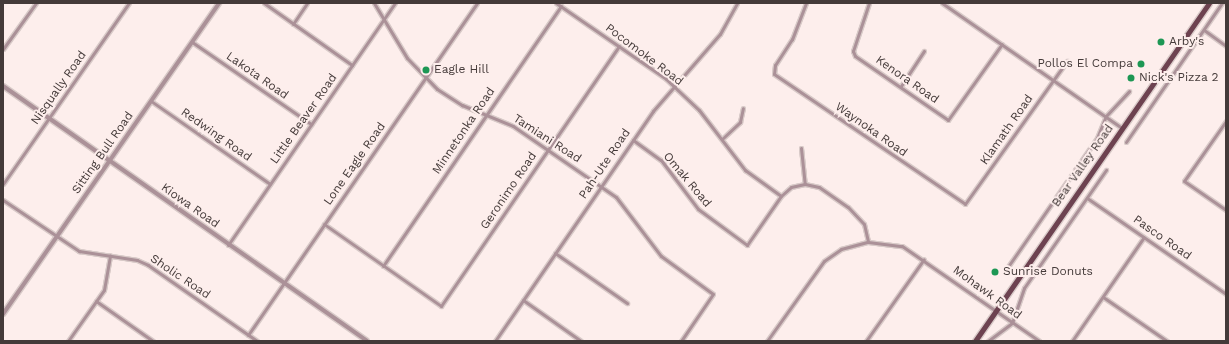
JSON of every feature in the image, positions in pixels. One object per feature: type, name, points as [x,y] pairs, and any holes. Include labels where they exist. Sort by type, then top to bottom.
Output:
[{"type":"main road","name":"Bear Valley Road","points":[[975,341],[1209,3]]},
{"type":"street","points":[[3,49],[36,3]]},
{"type":"street","name":"Nisqually Road","points":[[3,184],[130,3]]},
{"type":"street","name":"Sitting Bull Road","points":[[3,314],[219,3]]},
{"type":"street","points":[[264,3],[352,65]]},
{"type":"street","points":[[293,24],[307,3]]},
{"type":"street","name":"Tamiani Road","points":[[374,3],[407,58],[425,78],[452,99],[513,126],[616,197],[661,256],[713,294],[681,341]]},
{"type":"street","name":"Little Beaver Road","points":[[228,245],[395,3]]},
{"type":"street","name":"Lone Eagle Road","points":[[248,335],[477,3]]},
{"type":"street","name":"Pocomoke Road","points":[[556,3],[619,46],[672,86],[699,110],[745,170],[780,196]]},
{"type":"street","name":"Pah-Ute Road","points":[[495,341],[633,140],[672,86],[720,34],[737,3]]},
{"type":"street","name":"Waynoka Road","points":[[806,3],[792,39],[773,70],[774,74],[960,202]]},
{"type":"street","name":"Kenora Road","points":[[869,3],[854,51],[855,56],[901,86],[948,120],[1002,44]]},
{"type":"street","points":[[942,3],[1122,128]]},
{"type":"street","points":[[1126,142],[1222,3]]},
{"type":"street","name":"Minnetonka Road","points":[[383,266],[561,6]]},
{"type":"street","points":[[1204,30],[1226,46]]},
{"type":"street","name":"Lakota Road","points":[[192,42],[311,124]]},
{"type":"street","name":"Geronimo Road","points":[[383,266],[441,306],[619,46]]},
{"type":"street","points":[[901,86],[924,51]]},
{"type":"street","name":"Klamath Road","points":[[960,202],[968,202],[1066,60]]},
{"type":"street","name":"Kiowa Road","points":[[3,86],[367,341]]},
{"type":"street","points":[[1020,276],[1007,268],[1096,138],[1106,116],[1130,91]]},
{"type":"street","name":"Redwing Road","points":[[151,101],[270,184]]},
{"type":"street","points":[[722,139],[740,122],[743,108]]},
{"type":"street","points":[[1226,121],[1224,127],[1184,181],[1226,210]]},
{"type":"street","name":"Omak Road","points":[[633,140],[661,160],[698,209],[747,246],[780,196]]},
{"type":"street","points":[[801,148],[805,184]]},
{"type":"street","points":[[988,341],[1012,323],[1024,288],[1106,170]]},
{"type":"street","points":[[767,341],[824,261],[841,249],[868,242],[864,224],[848,207],[819,187],[805,184],[791,186],[780,196]]},
{"type":"street","name":"Pasco Road","points":[[1087,198],[1226,294]]},
{"type":"street","name":"Sholic Road","points":[[3,200],[79,251],[137,260],[148,265],[257,341]]},
{"type":"street","points":[[324,224],[383,266]]},
{"type":"street","points":[[1072,341],[1144,237]]},
{"type":"street","name":"Mohawk Road","points":[[868,242],[902,246],[924,259],[1039,341]]},
{"type":"street","points":[[555,253],[627,303]]},
{"type":"street","points":[[68,341],[96,301],[109,276],[110,256]]},
{"type":"street","points":[[866,341],[924,259]]},
{"type":"street","points":[[1103,297],[1167,341]]},
{"type":"street","points":[[523,300],[581,341]]},
{"type":"street","points":[[96,301],[153,341]]},
{"type":"place","name":"Arby's","points":[[1161,42]]},
{"type":"place","name":"Pollos El Compa","points":[[1141,64]]},
{"type":"place","name":"Eagle Hill","points":[[426,70]]},
{"type":"place","name":"Nick's Pizza 2","points":[[1131,78]]},
{"type":"place","name":"Sunrise Donuts","points":[[995,272]]}]
